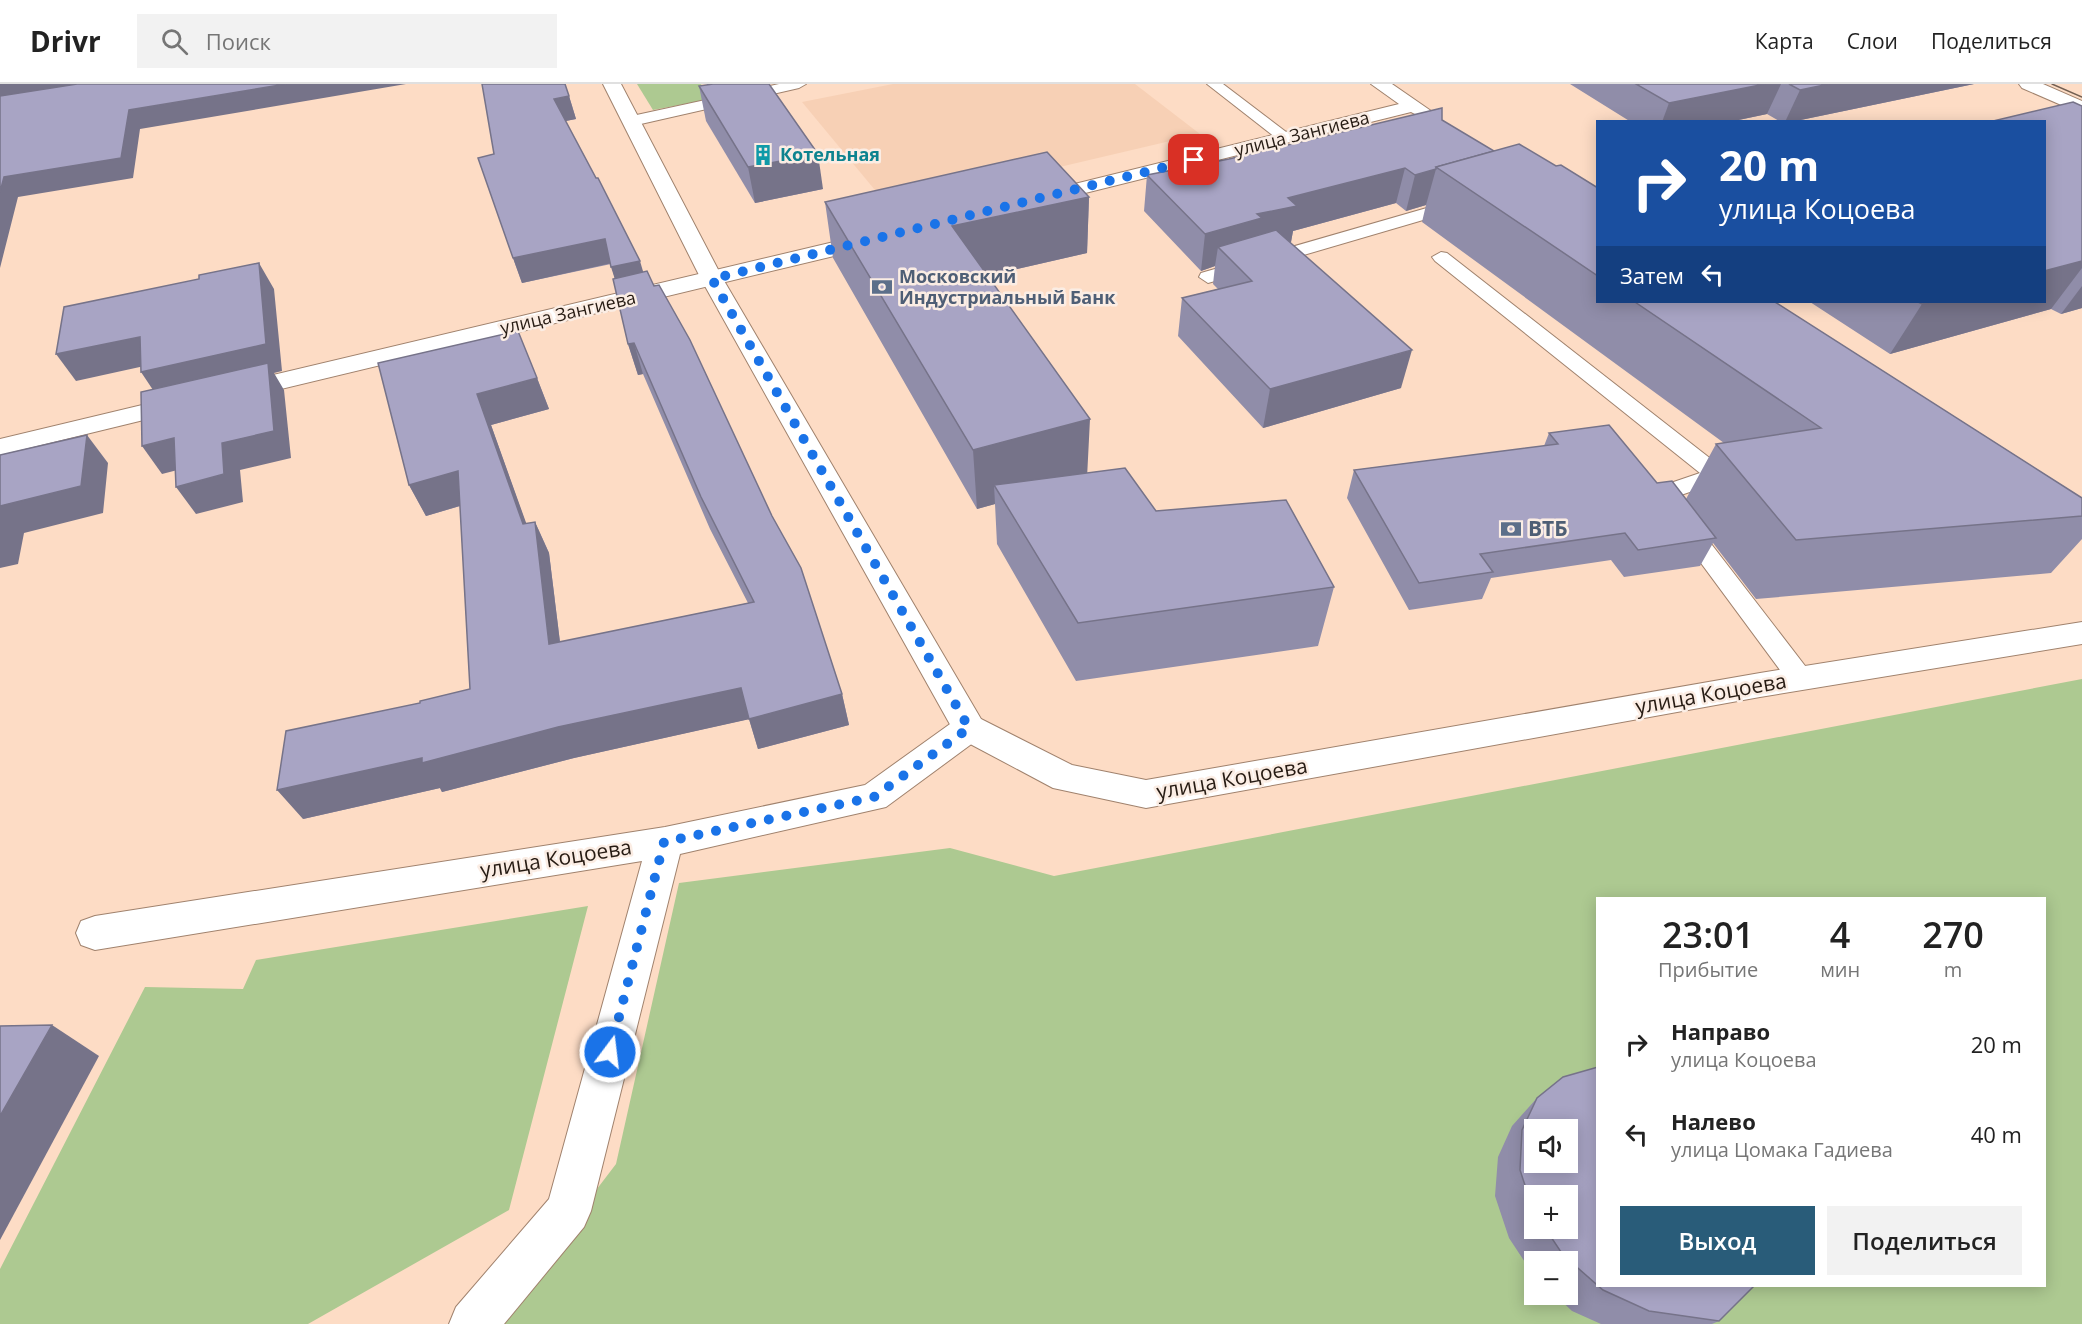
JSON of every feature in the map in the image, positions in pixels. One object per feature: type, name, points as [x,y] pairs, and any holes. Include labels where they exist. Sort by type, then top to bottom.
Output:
[{"type":"street","points":[[612,84],[712,279],[969,728]]},
{"type":"street","points":[[1380,84],[1443,125]]},
{"type":"street","points":[[2028,84],[2082,108]]},
{"type":"street","name":"улица Зангиева","points":[[1022,203],[1414,106]]},
{"type":"street","name":"улица Зангиева","points":[[0,447],[896,234]]},
{"type":"street","name":"улица Коцоева","points":[[95,933],[664,842],[874,797],[969,728],[1065,778],[1146,794],[1800,678],[2082,633]]},
{"type":"street","points":[[473,1324],[568,1211],[664,842]]},
{"type":"lane","points":[[632,121],[799,84]]},
{"type":"lane","points":[[1214,84],[1286,138]]},
{"type":"lane","points":[[1208,277],[1476,199]]},
{"type":"lane","points":[[1441,258],[1717,475],[1661,494],[1800,678]]},
{"type":"shaded area","points":[[893,84],[1135,84],[1200,134],[889,207],[802,102]]},
{"type":"green space","points":[[637,84],[701,84],[711,99],[653,110]]},
{"type":"green space","points":[[2082,679],[2082,1324],[494,1324],[616,1164],[679,883],[950,848],[1054,876]]},
{"type":"green space","points":[[588,906],[509,1210],[308,1324],[0,1324],[0,1269],[145,987],[243,989],[256,960]]},
{"type":"building","points":[[77,84],[286,84],[129,110],[121,158],[4,177],[0,192],[0,96]]},
{"type":"building","points":[[482,84],[565,84],[569,96],[554,99],[598,178],[640,261],[611,267],[605,239],[513,258],[478,158],[494,154]]},
{"type":"building","points":[[769,84],[818,154],[748,167],[699,86]]},
{"type":"building","points":[[1636,84],[1765,84],[1669,103]]},
{"type":"building","points":[[1789,84],[1829,84],[1800,90]]},
{"type":"building","points":[[2073,102],[2082,106],[2082,261],[2046,270],[2046,120],[1997,120]]},
{"type":"building","points":[[1442,108],[1442,120],[1494,151],[1415,175],[1405,168],[1288,198],[1297,206],[1257,214],[1262,218],[1205,234],[1147,175],[1229,159]]},
{"type":"building","points":[[1519,144],[1556,166],[1561,165],[1596,187],[1596,275],[1436,167]]},
{"type":"building","points":[[1047,152],[1089,197],[952,226],[1090,419],[973,450],[825,202]]},
{"type":"building","points":[[1276,230],[1412,350],[1270,389],[1182,298],[1252,281],[1218,247]]},
{"type":"building","points":[[259,263],[266,344],[141,372],[140,337],[56,354],[64,307],[199,279],[199,275]]},
{"type":"building","points":[[647,271],[654,286],[659,285],[690,340],[772,516],[801,568],[842,694],[749,719],[741,688],[558,727],[422,763],[422,758],[277,790],[286,731],[420,703],[420,701],[470,689],[458,471],[409,485],[378,363],[518,331],[537,378],[477,394],[523,524],[535,522],[549,644],[754,602],[701,497],[634,343],[628,344],[613,279]]},
{"type":"building","points":[[1636,303],[1777,303],[2082,498],[2082,516],[1796,540],[1716,444],[1821,428]]},
{"type":"building","points":[[268,363],[274,431],[222,443],[224,474],[176,487],[174,438],[142,446],[141,392]]},
{"type":"building","name":"ВТБ","points":[[1609,425],[1657,483],[1672,481],[1716,538],[1638,550],[1625,533],[1480,554],[1493,572],[1419,583],[1354,470],[1558,444],[1549,433]]},
{"type":"building","points":[[87,435],[81,486],[0,506],[0,455]]},
{"type":"building","points":[[1125,468],[1156,511],[1286,500],[1334,587],[1078,623],[994,485]]},
{"type":"building","points":[[52,1025],[0,1116],[0,1026]]},
{"type":"building","points":[[1596,1068],[1596,1284],[1578,1268],[1578,1251],[1560,1251],[1552,1239],[1578,1239],[1578,1185],[1525,1185],[1520,1170],[1524,1126],[1524,1173],[1578,1173],[1578,1119],[1527,1119],[1537,1098],[1563,1077]]},
{"type":"building","points":[[1599,1287],[1753,1287],[1719,1321],[1649,1311]]},
{"type":"tram line","points":[[2052,84],[2082,97]]},
{"type":"place","name":"Котельная","points":[[763,155]]},
{"type":"place","name":"Московский Индустриальный Банк","points":[[882,287]]},
{"type":"place","name":"ВТБ","points":[[1511,529]]},
{"type":"route","points":[[610,1052],[664,842],[874,797],[969,728],[712,279],[1194,160]]}]
